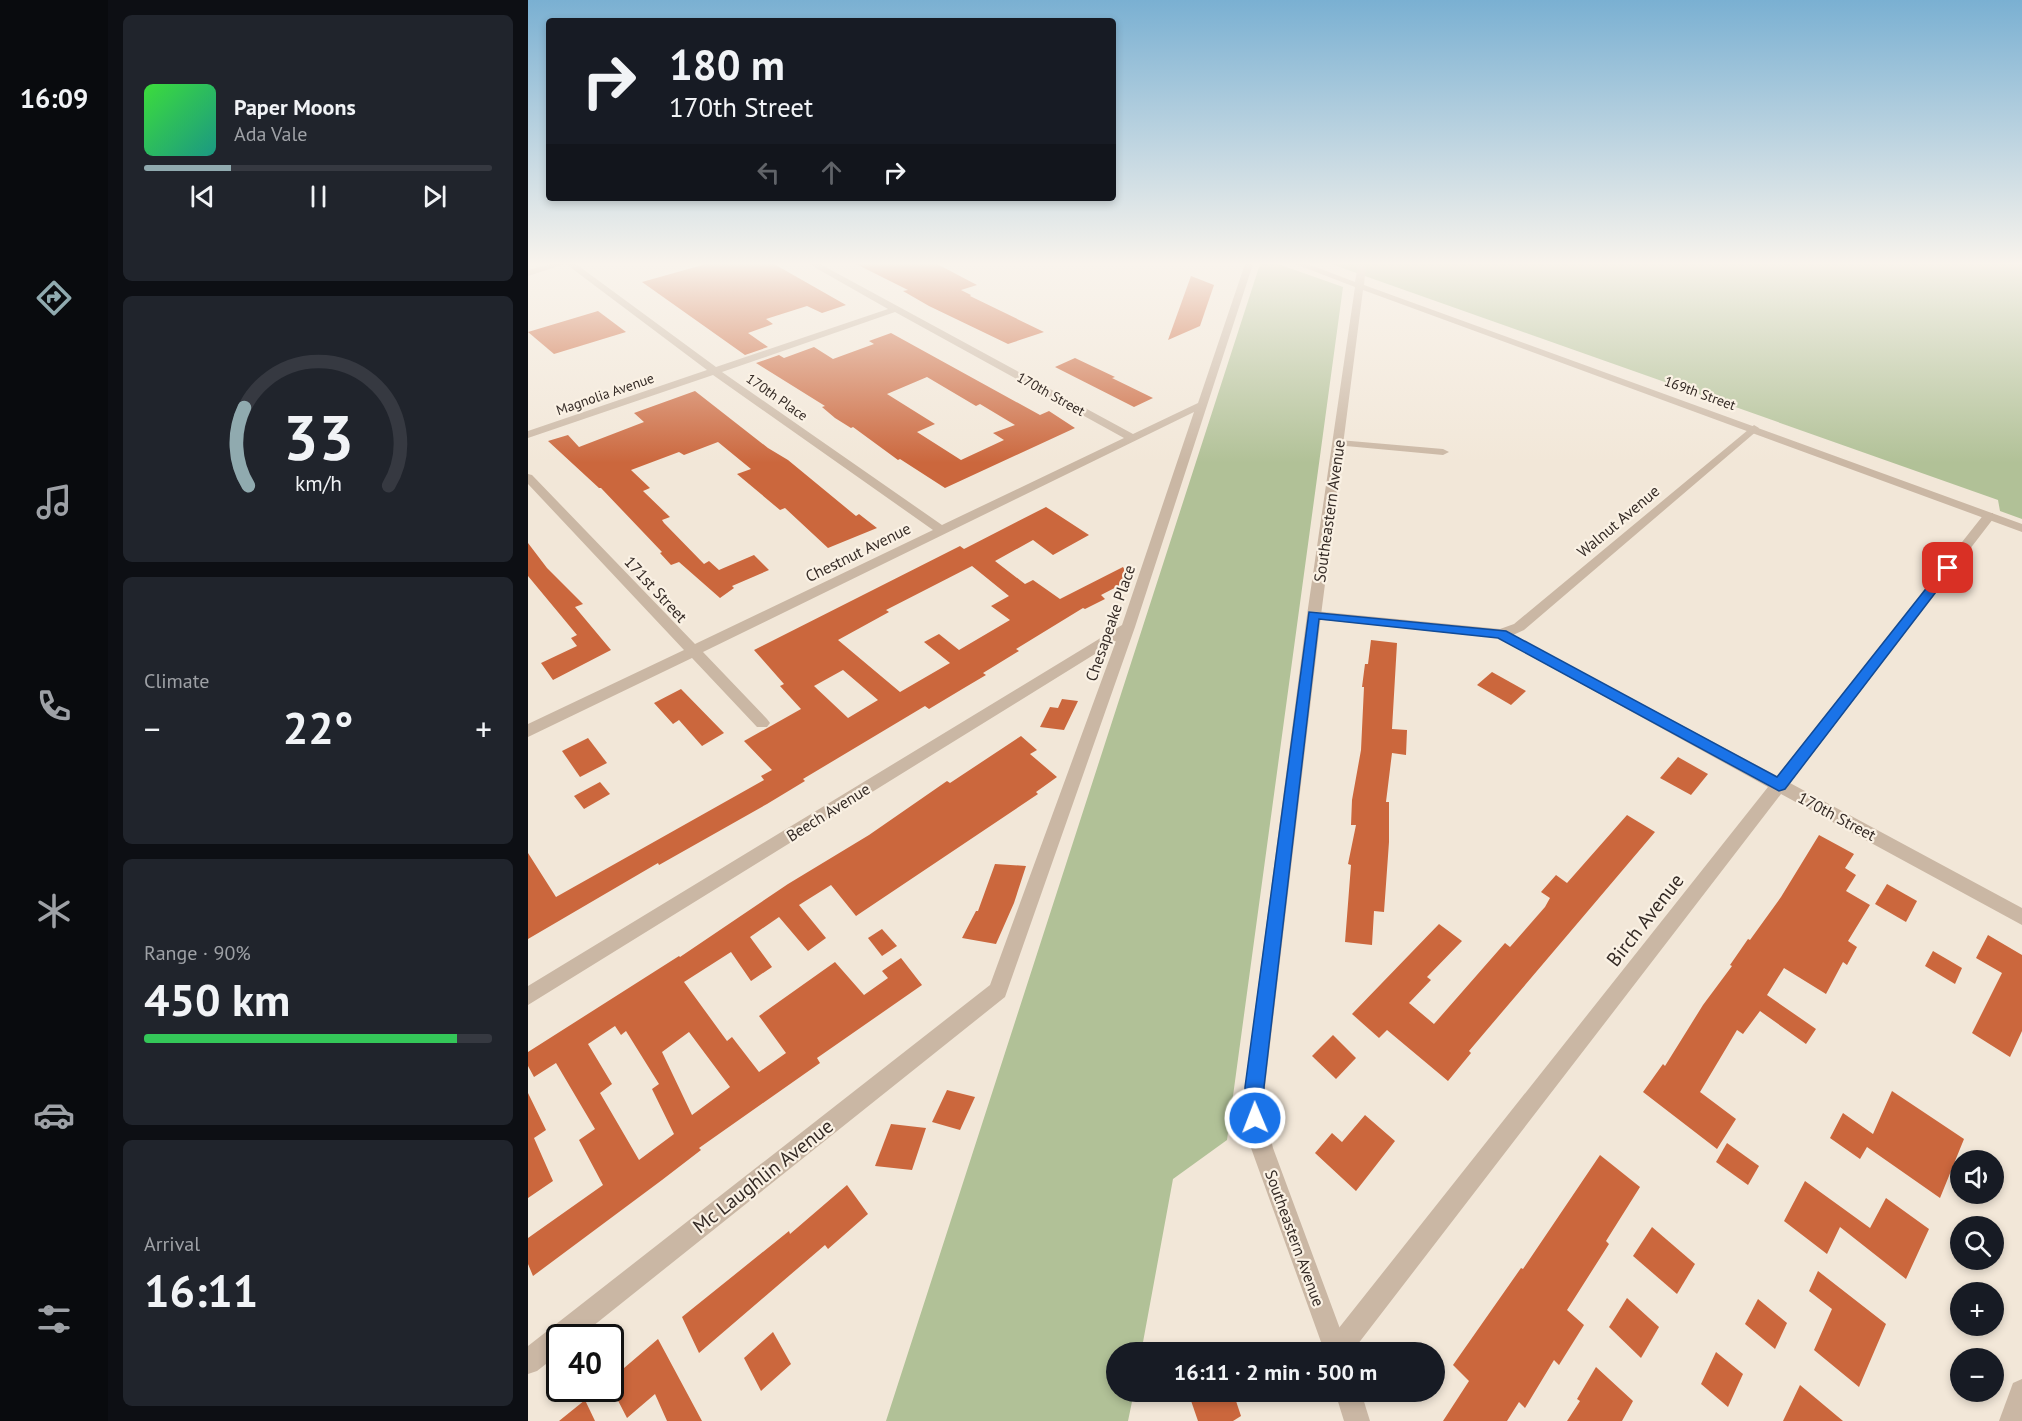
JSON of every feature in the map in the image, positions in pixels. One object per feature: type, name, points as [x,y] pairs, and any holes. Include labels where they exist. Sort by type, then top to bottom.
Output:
[{"type":"street","name":"170th Place","points":[[661,330],[941,530]]},
{"type":"street","name":"Magnolia Avenue","points":[[528,435],[833,330]]},
{"type":"street","name":"170th Street","points":[[935,330],[1131,437]]},
{"type":"street","name":"Chesapeake Place","points":[[998,991],[1128,627],[1227,330]]},
{"type":"street","name":"Southeastern Avenue","points":[[1332,1342],[1262,1148],[1255,1118],[1255,1087],[1314,615],[1353,330]]},
{"type":"street","name":"169th Street","points":[[1482,330],[2022,528]]},
{"type":"street","name":"Chestnut Avenue","points":[[528,731],[1203,404]]},
{"type":"street","name":"Walnut Avenue","points":[[1501,634],[1519,627],[1754,428]]},
{"type":"street","points":[[1339,443],[1443,452]]},
{"type":"street","name":"171st Street","points":[[528,477],[762,723]]},
{"type":"street","name":"Birch Avenue","points":[[1345,1342],[1989,516]]},
{"type":"street","name":"170th Street","points":[[1314,615],[1501,634],[2022,917]]},
{"type":"street","name":"Beech Avenue","points":[[528,996],[1128,627]]},
{"type":"street","name":"Mc Laughlin Avenue","points":[[528,1362],[998,991]]},
{"type":"street","points":[[2012,1421],[2022,1392]]},
{"type":"street","points":[[1351,1402],[1357,1421]]},
{"type":"green space","points":[[1239,330],[1337,330],[1227,1140],[1173,1179],[1143,1342],[1106,1342],[1106,1402],[1132,1402],[1128,1421],[886,1421]]},
{"type":"green space","points":[[1518,330],[2022,330],[2022,519],[2000,511],[1998,500]]},
{"type":"building","points":[[624,330],[626,332],[554,354],[528,332]]},
{"type":"building","points":[[710,330],[755,330],[748,333],[768,347],[745,355]]},
{"type":"building","points":[[980,330],[1044,332],[1008,344]]},
{"type":"building","points":[[1171,330],[1190,330],[1168,340]]},
{"type":"building","points":[[891,333],[1040,415],[1049,411],[1075,428],[945,488],[900,459],[898,460],[853,427],[835,418],[822,407],[825,406],[756,363],[779,355],[784,358],[814,347],[833,359],[874,344],[869,341]],"holes":[[[927,377],[976,406],[980,404],[1015,425],[993,433],[1004,440],[961,460],[917,432],[935,424],[887,394]]]},
{"type":"building","points":[[1075,358],[1153,398],[1134,407],[1055,367]]},
{"type":"building","points":[[695,391],[768,448],[788,460],[856,516],[859,514],[877,528],[828,548],[785,508],[780,510],[737,474],[751,469],[718,442],[684,455],[679,452],[631,470],[650,488],[643,491],[670,517],[662,520],[664,523],[704,564],[709,561],[719,570],[754,555],[769,570],[732,586],[734,588],[720,598],[679,562],[671,565],[660,553],[662,552],[601,488],[548,441],[568,435],[579,447],[644,422],[634,413]]},
{"type":"building","points":[[1046,507],[1089,535],[1053,555],[1033,540],[995,561],[1025,584],[1033,580],[1060,599],[1123,567],[1130,580],[1101,595],[1105,599],[1083,608],[1016,649],[1019,651],[983,673],[986,675],[929,709],[925,706],[803,779],[805,781],[767,804],[659,865],[658,863],[528,939],[528,853],[556,897],[764,780],[761,776],[772,770],[744,741],[801,709],[780,686],[784,684],[754,650],[960,546],[964,549]],"holes":[[[972,566],[1009,596],[991,606],[1010,620],[959,650],[939,634],[924,642],[950,663],[900,692],[838,640],[889,612],[886,610]],[[843,670],[878,700],[848,718],[814,686]]]},
{"type":"building","points":[[528,543],[547,568],[583,604],[575,607],[611,650],[553,680],[541,663],[577,646],[571,638],[577,635],[528,576]]},
{"type":"building","points":[[1371,640],[1397,643],[1392,729],[1407,730],[1406,755],[1392,753],[1386,802],[1389,802],[1389,842],[1384,912],[1374,911],[1372,945],[1345,942],[1351,865],[1348,864],[1356,825],[1351,825],[1352,800],[1361,750],[1364,687],[1362,687]]},
{"type":"building","points":[[1492,672],[1526,691],[1511,705],[1477,685]]},
{"type":"building","points":[[681,689],[724,733],[702,746],[679,720],[673,724],[654,703]]},
{"type":"building","points":[[1062,699],[1078,701],[1064,730],[1040,727],[1050,707],[1058,708]]},
{"type":"building","points":[[1021,736],[1037,750],[1030,754],[1057,777],[1036,792],[1038,794],[856,916],[831,885],[799,905],[826,938],[808,951],[779,917],[750,937],[772,967],[751,981],[731,952],[684,982],[727,1041],[732,1037],[759,1072],[786,1053],[759,1016],[835,962],[864,995],[888,978],[882,971],[901,958],[922,985],[817,1058],[820,1063],[699,1148],[701,1150],[533,1276],[528,1264],[528,1238],[603,1185],[579,1140],[595,1129],[556,1063],[534,1077],[528,1066],[528,1052],[680,957],[788,884],[869,835],[947,781],[950,783]],"holes":[[[615,1026],[621,1035],[626,1031],[659,1084],[652,1089],[674,1134],[639,1160],[600,1093],[612,1084],[588,1044]],[[689,1032],[730,1087],[692,1115],[662,1052]]]},
{"type":"building","points":[[588,738],[607,763],[580,777],[562,751]]},
{"type":"building","points":[[1678,757],[1708,774],[1691,795],[1660,778]]},
{"type":"building","points":[[600,782],[610,794],[584,809],[574,796]]},
{"type":"building","points":[[1627,815],[1655,832],[1469,1051],[1471,1053],[1448,1081],[1387,1030],[1379,1038],[1352,1014],[1439,924],[1462,941],[1427,977],[1431,980],[1409,1003],[1434,1024],[1505,943],[1510,947],[1545,907],[1550,898],[1541,892],[1556,875],[1567,883]]},
{"type":"building","points":[[1819,835],[1854,854],[1845,868],[1856,875],[1846,891],[1870,905],[1848,941],[1857,947],[1847,965],[1843,962],[1826,994],[1784,968],[1767,995],[1816,1029],[1806,1044],[1760,1011],[1743,1034],[1737,1030],[1700,1092],[1736,1119],[1717,1149],[1643,1092],[1663,1064],[1665,1066],[1703,1005],[1732,966],[1730,965],[1781,897]]},
{"type":"building","points":[[995,864],[1026,866],[1014,903],[996,944],[962,938],[978,911]]},
{"type":"building","points":[[1887,884],[1917,901],[1906,922],[1875,904]]},
{"type":"building","points":[[882,929],[897,946],[882,956],[868,938]]},
{"type":"building","points":[[1988,935],[2022,955],[2022,1031],[2010,1057],[1972,1033],[2002,973],[1976,958]]},
{"type":"building","points":[[1933,951],[1962,968],[1955,984],[1925,966]]},
{"type":"building","points":[[1333,1035],[1356,1058],[1336,1079],[1312,1056]]},
{"type":"building","points":[[947,1090],[975,1097],[960,1130],[932,1122]]},
{"type":"building","points":[[1892,1091],[1964,1139],[1960,1150],[1950,1150],[1950,1173],[1940,1198],[1867,1147],[1860,1159],[1830,1138],[1843,1113],[1873,1134]]},
{"type":"building","points":[[528,1093],[546,1130],[534,1138],[553,1181],[528,1198]]},
{"type":"building","points":[[1365,1115],[1395,1141],[1356,1191],[1315,1153],[1332,1133],[1342,1142]]},
{"type":"building","points":[[891,1124],[926,1128],[912,1170],[875,1166]]},
{"type":"building","points":[[1727,1143],[1759,1166],[1748,1185],[1716,1162]]},
{"type":"building","points":[[1600,1155],[1640,1187],[1606,1241],[1609,1244],[1567,1310],[1584,1325],[1559,1365],[1554,1360],[1525,1408],[1519,1402],[1507,1421],[1443,1421],[1469,1381],[1453,1365],[1521,1268],[1523,1269]]},
{"type":"building","points":[[1805,1181],[1870,1228],[1886,1198],[1929,1229],[1906,1279],[1840,1227],[1827,1254],[1784,1221]]},
{"type":"building","points":[[847,1185],[868,1214],[828,1249],[825,1245],[699,1353],[682,1317],[789,1231],[790,1234]]},
{"type":"building","points":[[1652,1227],[1695,1264],[1677,1294],[1633,1256]]},
{"type":"building","points":[[1818,1271],[1886,1324],[1859,1387],[1814,1350],[1832,1309],[1809,1291]]},
{"type":"building","points":[[1627,1298],[1659,1327],[1641,1358],[1609,1327]]},
{"type":"building","points":[[1758,1299],[1787,1323],[1775,1349],[1745,1324]]},
{"type":"building","points":[[773,1332],[791,1364],[761,1391],[744,1358]]},
{"type":"building","points":[[658,1339],[702,1421],[667,1421],[655,1394],[627,1418],[619,1402],[624,1402],[624,1368]]},
{"type":"building","points":[[1716,1352],[1743,1374],[1728,1407],[1701,1384]]},
{"type":"building","points":[[1596,1367],[1633,1401],[1622,1421],[1567,1421],[1580,1401],[1577,1399]]},
{"type":"building","points":[[1800,1385],[1843,1421],[1783,1421]]},
{"type":"building","points":[[583,1402],[586,1402],[595,1421],[559,1421]]},
{"type":"building","points":[[1191,1402],[1236,1402],[1241,1416],[1233,1421],[1198,1421]]},
{"type":"route","points":[[1255,1118],[1255,1087],[1314,615],[1501,634],[1779,785],[1948,568]]}]
